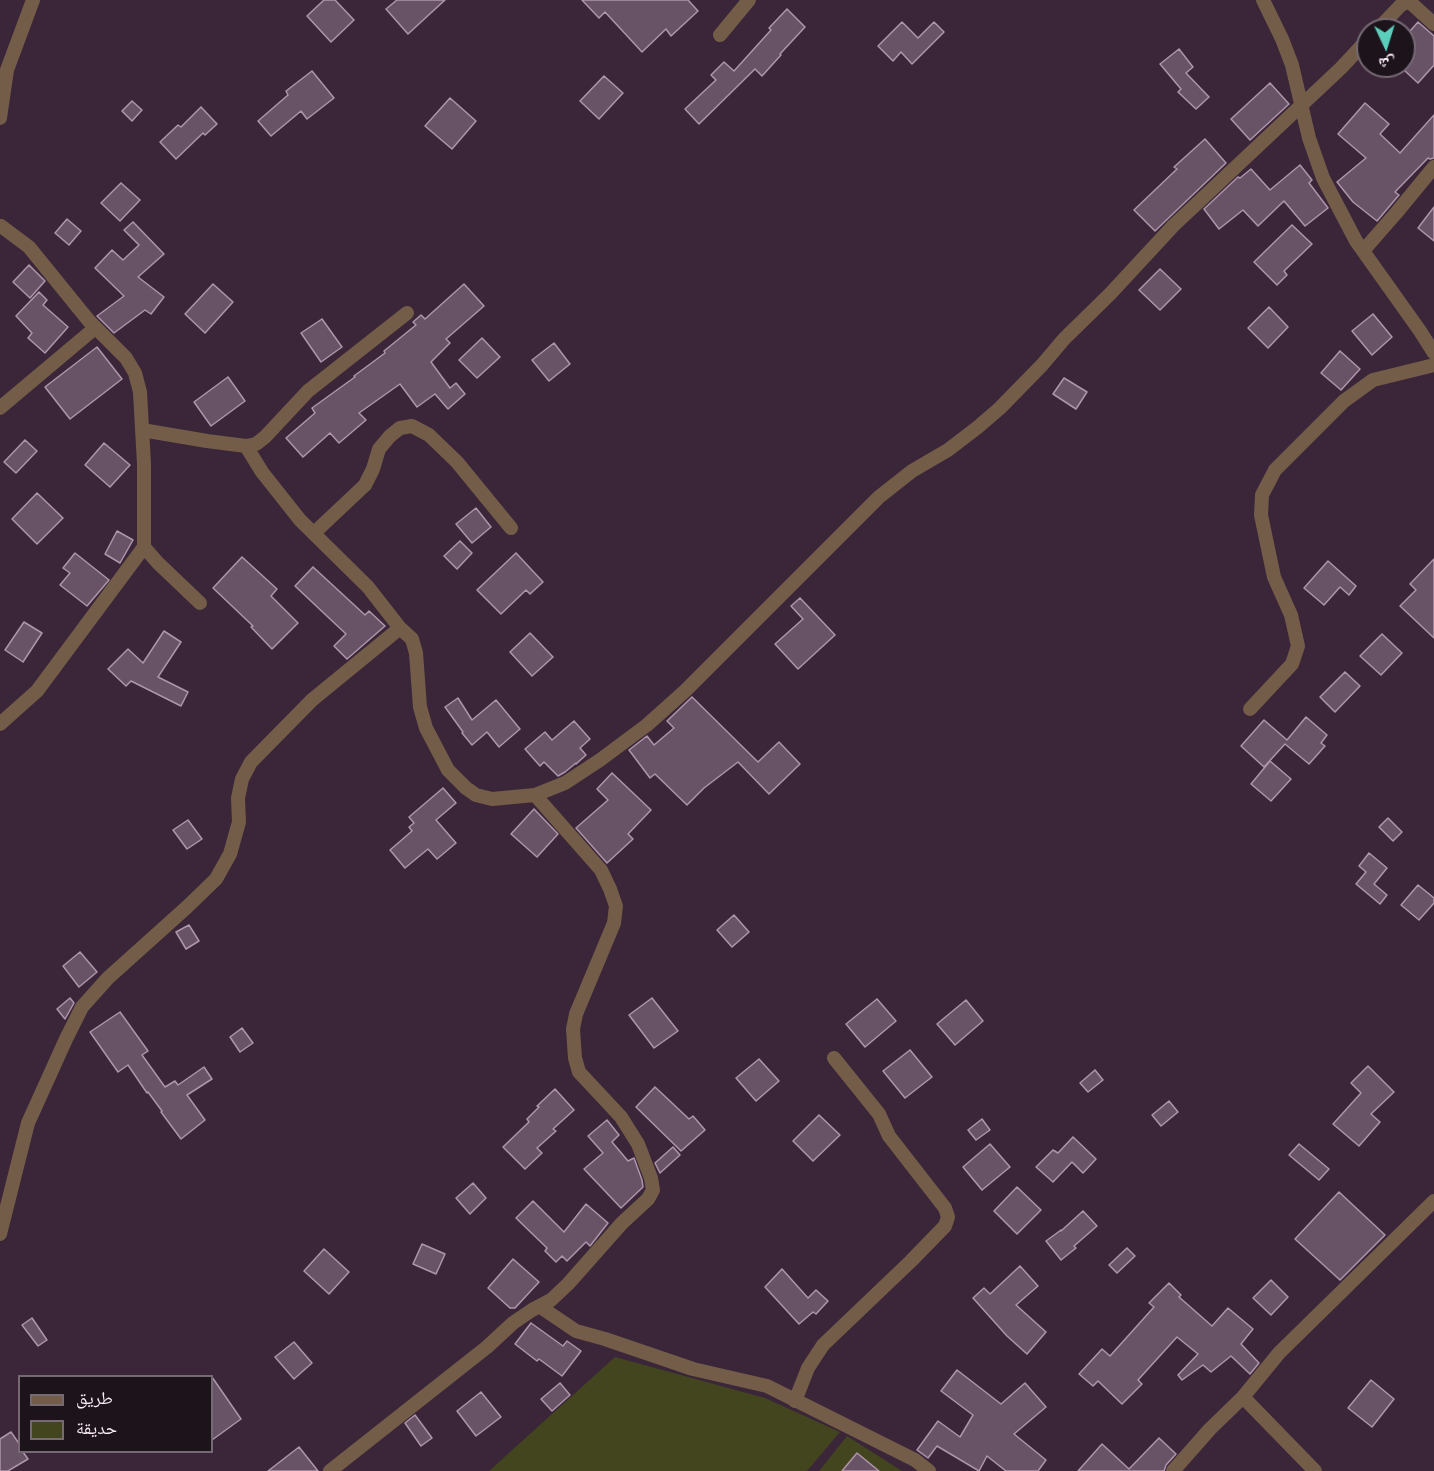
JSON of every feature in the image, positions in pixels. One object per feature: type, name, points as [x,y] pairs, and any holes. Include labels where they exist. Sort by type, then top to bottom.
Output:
[{"type":"street","points":[[0,117],[7,70],[33,0]]},
{"type":"street","points":[[720,35],[749,0]]},
{"type":"street","points":[[1263,0],[1292,65],[1308,138],[1323,178],[1356,241],[1434,353]]},
{"type":"street","points":[[1388,18],[1405,2],[1412,3],[1434,24]]},
{"type":"street","points":[[246,446],[262,472],[300,520],[368,587],[400,628],[412,639],[416,653],[420,707],[426,728],[448,770],[476,795],[492,799],[535,795],[565,783],[647,725],[879,497],[912,471],[948,450],[1000,408],[1173,226],[1356,52]]},
{"type":"street","points":[[1363,251],[1434,167]]},
{"type":"street","points":[[0,223],[29,247],[95,328],[126,358],[135,373],[140,392],[144,464],[144,548],[37,691],[0,724]]},
{"type":"street","points":[[142,430],[246,446],[256,444],[308,392],[407,313]]},
{"type":"street","points":[[0,408],[95,328]]},
{"type":"street","points":[[1250,709],[1292,664],[1298,646],[1291,615],[1274,577],[1261,515],[1262,495],[1275,470],[1344,401],[1373,380],[1434,365]]},
{"type":"street","points":[[314,533],[366,485],[374,469],[379,449],[390,436],[400,428],[412,426],[429,435],[457,462],[511,528]]},
{"type":"street","points":[[144,548],[200,603]]},
{"type":"street","points":[[0,1234],[28,1123],[82,1007],[108,978],[216,879],[230,854],[239,822],[238,798],[242,780],[251,762],[312,700],[400,628]]},
{"type":"street","points":[[330,1471],[487,1347],[513,1323],[551,1300],[622,1223],[648,1199],[653,1190],[651,1178],[638,1144],[621,1117],[579,1072],[574,1058],[573,1029],[576,1014],[614,923],[616,906],[601,870],[535,795]]},
{"type":"street","points":[[795,1401],[808,1368],[823,1345],[911,1261],[945,1226],[948,1217],[945,1208],[889,1136],[879,1114],[834,1058]]},
{"type":"street","points":[[1173,1471],[1210,1429],[1243,1397],[1279,1353],[1434,1201]]},
{"type":"street","points":[[539,1306],[576,1331],[693,1369],[767,1386],[915,1460],[929,1471]]},
{"type":"street","points":[[1243,1397],[1315,1471]]},
{"type":"green space","points":[[615,1357],[765,1398],[840,1432],[807,1471],[489,1471]]},
{"type":"green space","points":[[847,1436],[902,1471],[819,1471]]},
{"type":"building","points":[[324,0],[335,0],[354,20],[331,42],[307,16]]},
{"type":"building","points":[[397,0],[445,0],[408,34],[386,9]]},
{"type":"building","points":[[582,0],[688,0],[698,11],[671,36],[666,29],[642,52],[605,12],[599,18]]},
{"type":"building","points":[[787,9],[805,27],[762,76],[755,69],[699,124],[685,109],[716,80],[711,75],[724,62],[734,71]]},
{"type":"building","points":[[902,22],[918,38],[934,22],[944,32],[912,64],[901,52],[893,61],[878,46]]},
{"type":"building","points":[[1418,22],[1434,36],[1434,65],[1418,83],[1413,78],[1416,78],[1416,24]]},
{"type":"building","points":[[1179,49],[1193,67],[1186,73],[1209,97],[1196,109],[1178,92],[1181,89],[1160,64]]},
{"type":"building","points":[[312,71],[334,98],[307,119],[301,111],[271,136],[258,121],[288,95],[286,91]]},
{"type":"building","points":[[604,76],[623,93],[599,119],[580,101]]},
{"type":"building","points":[[1270,83],[1289,104],[1250,140],[1231,119]]},
{"type":"building","points":[[450,98],[476,121],[452,149],[425,126]]},
{"type":"building","points":[[132,101],[142,110],[132,121],[122,111]]},
{"type":"building","points":[[1365,103],[1389,124],[1380,134],[1400,153],[1434,115],[1434,158],[1428,158],[1395,192],[1399,195],[1377,221],[1353,202],[1337,182],[1366,158],[1338,134]]},
{"type":"building","points":[[201,107],[217,124],[205,135],[203,133],[176,159],[160,142],[178,125],[181,127]]},
{"type":"building","points":[[1205,139],[1226,163],[1155,231],[1134,210],[1177,169],[1174,167]]},
{"type":"building","points":[[1300,165],[1312,180],[1309,183],[1328,208],[1305,226],[1284,201],[1258,226],[1243,210],[1219,229],[1204,209],[1238,177],[1240,178],[1251,169],[1270,190]]},
{"type":"building","points":[[121,183],[140,200],[120,221],[101,203]]},
{"type":"building","points":[[1434,207],[1434,241],[1418,228]]},
{"type":"building","points":[[67,219],[81,231],[69,245],[55,233]]},
{"type":"building","points":[[133,222],[164,254],[138,277],[164,297],[151,314],[145,310],[114,333],[97,316],[124,296],[95,268],[112,250],[123,260],[139,245],[124,230]]},
{"type":"building","points":[[1292,225],[1312,244],[1284,271],[1287,275],[1277,285],[1254,262]]},
{"type":"building","points":[[29,265],[45,281],[30,298],[13,282]]},
{"type":"building","points":[[1160,269],[1181,289],[1160,310],[1139,290]]},
{"type":"building","points":[[213,284],[233,302],[205,333],[185,314]]},
{"type":"building","points":[[464,284],[484,306],[446,339],[450,343],[431,362],[450,388],[456,383],[465,394],[448,409],[435,394],[417,407],[400,384],[359,413],[366,420],[339,443],[330,433],[303,457],[286,438],[315,413],[312,408],[385,353],[384,351],[416,325],[413,322],[421,315],[425,319]]},
{"type":"building","points":[[39,292],[47,300],[43,305],[68,327],[45,353],[28,338],[32,333],[16,316]]},
{"type":"building","points":[[1269,307],[1288,327],[1268,348],[1248,328]]},
{"type":"building","points":[[1373,314],[1392,337],[1372,355],[1352,331]]},
{"type":"building","points":[[322,319],[342,347],[321,362],[301,333]]},
{"type":"building","points":[[482,338],[500,357],[477,378],[459,360]]},
{"type":"building","points":[[554,343],[570,364],[549,381],[532,360]]},
{"type":"building","points":[[97,347],[122,379],[70,419],[45,387]]},
{"type":"building","points":[[1340,351],[1360,369],[1341,390],[1321,373]]},
{"type":"building","points":[[228,377],[245,401],[211,426],[194,402]]},
{"type":"building","points":[[1064,378],[1087,392],[1076,409],[1053,394]]},
{"type":"building","points":[[25,440],[37,451],[16,473],[4,462]]},
{"type":"building","points":[[104,443],[130,465],[110,487],[85,465]]},
{"type":"building","points":[[37,493],[63,518],[37,544],[12,519]]},
{"type":"building","points":[[476,508],[491,527],[472,543],[456,524]]},
{"type":"building","points":[[117,531],[133,540],[120,563],[105,554]]},
{"type":"building","points":[[460,541],[472,553],[457,569],[444,556]]},
{"type":"building","points":[[75,553],[109,580],[87,606],[60,585],[70,573],[63,568]]},
{"type":"building","points":[[516,553],[543,582],[530,594],[526,590],[501,614],[477,590]]},
{"type":"building","points":[[242,557],[277,589],[271,596],[298,623],[272,649],[251,627],[253,626],[213,588]]},
{"type":"building","points":[[1434,559],[1434,638],[1400,606],[1416,590],[1410,584]]},
{"type":"building","points":[[1328,561],[1356,586],[1349,595],[1340,587],[1324,605],[1304,588]]},
{"type":"building","points":[[313,567],[365,615],[369,611],[385,626],[347,659],[334,646],[346,634],[295,586]]},
{"type":"building","points":[[800,598],[835,635],[798,669],[775,644],[803,619],[791,606]]},
{"type":"building","points":[[24,622],[42,633],[23,662],[5,650]]},
{"type":"building","points":[[164,631],[181,642],[158,677],[188,692],[181,706],[131,681],[126,686],[108,669],[128,649],[143,663]]},
{"type":"building","points":[[530,633],[553,657],[532,676],[510,652]]},
{"type":"building","points":[[1382,634],[1402,653],[1381,675],[1360,656]]},
{"type":"building","points":[[1345,672],[1360,686],[1335,712],[1320,697]]},
{"type":"building","points":[[692,697],[758,762],[779,742],[800,764],[769,794],[738,762],[704,788],[687,805],[655,774],[650,778],[629,750],[647,736],[654,745],[674,728],[667,721]]},
{"type":"building","points":[[458,698],[472,720],[496,700],[520,729],[499,747],[487,732],[472,745],[445,707]]},
{"type":"building","points":[[1306,717],[1327,735],[1321,743],[1325,746],[1309,764],[1285,744],[1264,767],[1241,746],[1264,720],[1287,740]]},
{"type":"building","points":[[574,721],[590,739],[580,748],[586,755],[558,776],[544,762],[540,766],[525,749],[545,732],[552,740]]},
{"type":"building","points":[[1270,761],[1291,779],[1271,801],[1251,784]]},
{"type":"building","points":[[612,773],[651,810],[628,834],[633,839],[607,863],[576,828],[608,800],[597,789]]},
{"type":"building","points":[[443,788],[456,803],[436,820],[456,843],[437,859],[428,849],[405,868],[390,850],[412,831],[409,827],[414,823],[409,817]]},
{"type":"building","points":[[534,809],[558,834],[537,857],[511,834]]},
{"type":"building","points":[[1388,818],[1402,832],[1393,841],[1379,827]]},
{"type":"building","points":[[188,820],[202,839],[187,849],[173,830]]},
{"type":"building","points":[[1369,853],[1387,868],[1374,884],[1387,895],[1380,904],[1356,884],[1366,872],[1359,866]]},
{"type":"building","points":[[1418,885],[1434,898],[1434,903],[1419,920],[1401,905]]},
{"type":"building","points":[[734,915],[749,932],[732,947],[717,930]]},
{"type":"building","points":[[189,925],[199,941],[186,949],[176,932]]},
{"type":"building","points":[[80,952],[97,972],[79,987],[63,966]]},
{"type":"building","points":[[70,998],[74,1003],[65,1019],[57,1009]]},
{"type":"building","points":[[652,998],[678,1031],[654,1048],[629,1015]]},
{"type":"building","points":[[877,999],[896,1021],[865,1047],[846,1024]]},
{"type":"building","points":[[966,1000],[983,1021],[955,1045],[937,1024]]},
{"type":"building","points":[[120,1012],[148,1051],[142,1055],[165,1087],[175,1081],[178,1085],[204,1067],[212,1079],[187,1095],[205,1120],[181,1139],[128,1065],[118,1072],[90,1032]]},
{"type":"building","points":[[242,1028],[253,1043],[240,1052],[230,1037]]},
{"type":"building","points":[[910,1050],[932,1077],[905,1098],[883,1071]]},
{"type":"building","points":[[759,1059],[779,1081],[756,1101],[736,1078]]},
{"type":"building","points":[[1368,1066],[1394,1092],[1371,1114],[1380,1122],[1359,1146],[1333,1124],[1361,1093],[1351,1083]]},
{"type":"building","points":[[1095,1070],[1103,1080],[1088,1092],[1080,1083]]},
{"type":"building","points":[[655,1087],[689,1119],[693,1116],[705,1130],[681,1151],[636,1107]]},
{"type":"building","points":[[555,1089],[574,1110],[537,1148],[542,1153],[525,1169],[503,1147],[529,1122],[527,1119],[539,1107],[537,1106]]},
{"type":"building","points":[[1169,1101],[1178,1112],[1161,1126],[1152,1115]]},
{"type":"building","points":[[819,1115],[840,1135],[813,1161],[793,1141]]},
{"type":"building","points":[[982,1119],[990,1130],[976,1140],[968,1130]]},
{"type":"building","points":[[607,1120],[619,1135],[612,1142],[628,1161],[634,1158],[642,1180],[643,1187],[621,1208],[584,1169],[603,1153],[588,1136]]},
{"type":"building","points":[[1073,1137],[1096,1159],[1083,1173],[1072,1162],[1053,1182],[1036,1167],[1053,1150],[1058,1153]]},
{"type":"building","points":[[990,1144],[1010,1167],[982,1190],[963,1167]]},
{"type":"building","points":[[1299,1144],[1329,1169],[1319,1180],[1289,1155]]},
{"type":"building","points":[[673,1147],[680,1155],[660,1173],[655,1163]]},
{"type":"building","points":[[473,1183],[486,1198],[470,1214],[456,1198]]},
{"type":"building","points":[[1017,1187],[1041,1210],[1017,1234],[994,1211]]},
{"type":"building","points":[[1339,1192],[1385,1235],[1340,1280],[1295,1239]]},
{"type":"building","points":[[533,1201],[564,1232],[586,1204],[608,1223],[590,1246],[586,1242],[567,1261],[562,1256],[556,1262],[545,1251],[547,1248],[516,1218]]},
{"type":"building","points":[[1083,1211],[1097,1226],[1061,1260],[1046,1241]]},
{"type":"building","points":[[422,1244],[445,1254],[436,1274],[413,1264]]},
{"type":"building","points":[[1127,1248],[1135,1256],[1117,1273],[1109,1265]]},
{"type":"building","points":[[324,1249],[349,1272],[329,1294],[304,1271]]},
{"type":"building","points":[[513,1259],[539,1282],[515,1308],[510,1308],[488,1288]]},
{"type":"building","points":[[1020,1266],[1038,1286],[1016,1305],[1046,1332],[1027,1354],[1007,1336],[973,1298],[984,1288],[990,1294]]},
{"type":"building","points":[[782,1269],[808,1298],[816,1290],[828,1301],[816,1314],[813,1312],[799,1324],[765,1287]]},
{"type":"building","points":[[1271,1280],[1288,1297],[1271,1315],[1253,1298]]},
{"type":"building","points":[[1169,1283],[1181,1295],[1179,1297],[1212,1326],[1228,1308],[1253,1329],[1241,1344],[1259,1363],[1250,1374],[1231,1356],[1211,1372],[1203,1365],[1182,1380],[1178,1375],[1198,1354],[1177,1337],[1138,1380],[1142,1384],[1122,1404],[1098,1381],[1093,1386],[1079,1374],[1102,1349],[1110,1356],[1154,1307],[1149,1303]]},
{"type":"building","points":[[32,1318],[47,1340],[38,1346],[22,1325]]},
{"type":"building","points":[[531,1323],[563,1346],[567,1341],[581,1351],[562,1376],[515,1344]]},
{"type":"building","points":[[294,1342],[312,1363],[294,1379],[275,1357]]},
{"type":"building","points":[[957,1370],[1001,1404],[1025,1383],[1046,1407],[1014,1434],[1046,1460],[1038,1471],[1006,1471],[987,1456],[979,1471],[937,1446],[928,1458],[917,1450],[938,1421],[960,1437],[973,1415],[941,1391]]},
{"type":"building","points":[[213,1378],[241,1419],[213,1439]]},
{"type":"building","points":[[1371,1380],[1394,1399],[1372,1427],[1348,1408]]},
{"type":"building","points":[[560,1383],[570,1395],[552,1411],[541,1399]]},
{"type":"building","points":[[481,1392],[501,1417],[476,1436],[457,1411]]},
{"type":"building","points":[[415,1415],[432,1438],[421,1446],[405,1423]]},
{"type":"building","points":[[11,1432],[18,1442],[18,1453],[24,1453],[28,1459],[8,1471],[0,1471],[0,1439]]},
{"type":"building","points":[[1159,1438],[1176,1454],[1166,1465],[1164,1471],[1078,1471],[1102,1444],[1129,1469]]},
{"type":"building","points":[[299,1447],[318,1471],[268,1471]]},
{"type":"building","points":[[857,1453],[879,1471],[842,1471]]}]
